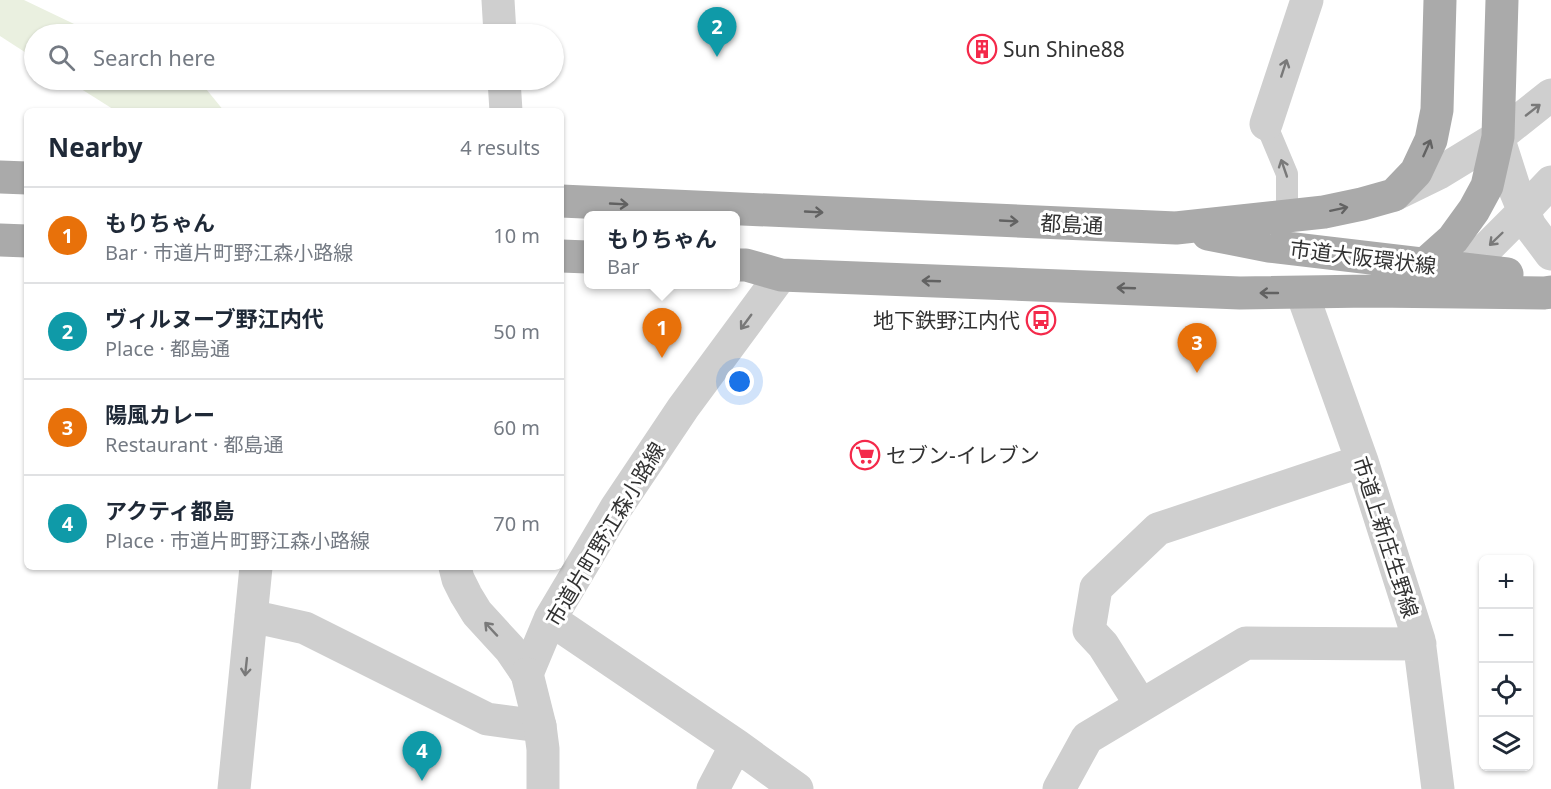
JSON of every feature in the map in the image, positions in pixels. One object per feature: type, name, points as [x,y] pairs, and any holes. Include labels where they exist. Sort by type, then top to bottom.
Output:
[{"type":"main road","points":[[1394,195],[1416,172],[1431,140],[1437,110],[1440,0]]},
{"type":"main road","points":[[740,265],[781,275],[1240,293],[1370,291],[1416,265],[1425,264],[1453,239],[1474,210],[1487,186],[1498,137],[1502,0]]},
{"type":"main road","points":[[0,177],[24,178]]},
{"type":"main road","name":"都島通","points":[[564,201],[1176,228],[1324,212],[1394,195]]},
{"type":"main road","name":"市道大阪環状線","points":[[1176,228],[1269,246],[1551,279]]},
{"type":"main road","points":[[0,240],[24,241]]},
{"type":"main road","name":"市道大阪環状線","points":[[1370,291],[1551,292]]},
{"type":"street","points":[[498,0],[499,24]]},
{"type":"street","points":[[1266,124],[1307,0]]},
{"type":"street","points":[[505,90],[506,108]]},
{"type":"street","name":"都島通","points":[[1394,195],[1439,173],[1498,137],[1551,95]]},
{"type":"street","points":[[1498,137],[1515,190],[1530,226],[1551,254]]},
{"type":"street","points":[[1370,291],[1422,280],[1453,269],[1462,269],[1478,257],[1551,182]]},
{"type":"street","name":"市道片町野江森小路線","points":[[527,674],[550,620],[628,489],[683,408],[781,275]]},
{"type":"street","name":"市道上新庄生野線","points":[[1302,293],[1362,461],[1420,644],[1438,789]]},
{"type":"street","points":[[1141,705],[1103,645],[1089,630],[1096,588],[1158,530],[1362,461]]},
{"type":"street","points":[[234,789],[255,570]]},
{"type":"street","points":[[456,570],[458,579],[477,613],[510,649],[527,674],[540,726],[543,749],[543,789]]},
{"type":"street","points":[[251,616],[305,628],[487,719],[540,726]]},
{"type":"street","points":[[550,620],[736,745],[796,789]]},
{"type":"street","points":[[1059,789],[1087,738],[1246,643],[1420,644]]},
{"type":"street","points":[[713,789],[736,745]]},
{"type":"lane","points":[[1266,124],[1287,174],[1287,216]]},
{"type":"green space","points":[[0,0],[24,0],[74,24],[24,24],[24,52],[0,36]]},
{"type":"green space","points":[[83,90],[207,90],[222,108],[111,108]]},
{"type":"place","name":"Sun Shine88","points":[[982,49]]},
{"type":"place","name":"ヴィルヌーブ野江内代","points":[[717,57]]},
{"type":"place","name":"地下鉄野江内代","points":[[1041,320]]},
{"type":"place","name":"もりちゃん","points":[[662,358]]},
{"type":"place","name":"陽風カレー","points":[[1197,373]]},
{"type":"place","name":"セブン-イレブン","points":[[865,455]]},
{"type":"place","name":"アクティ都島","points":[[422,781]]}]
